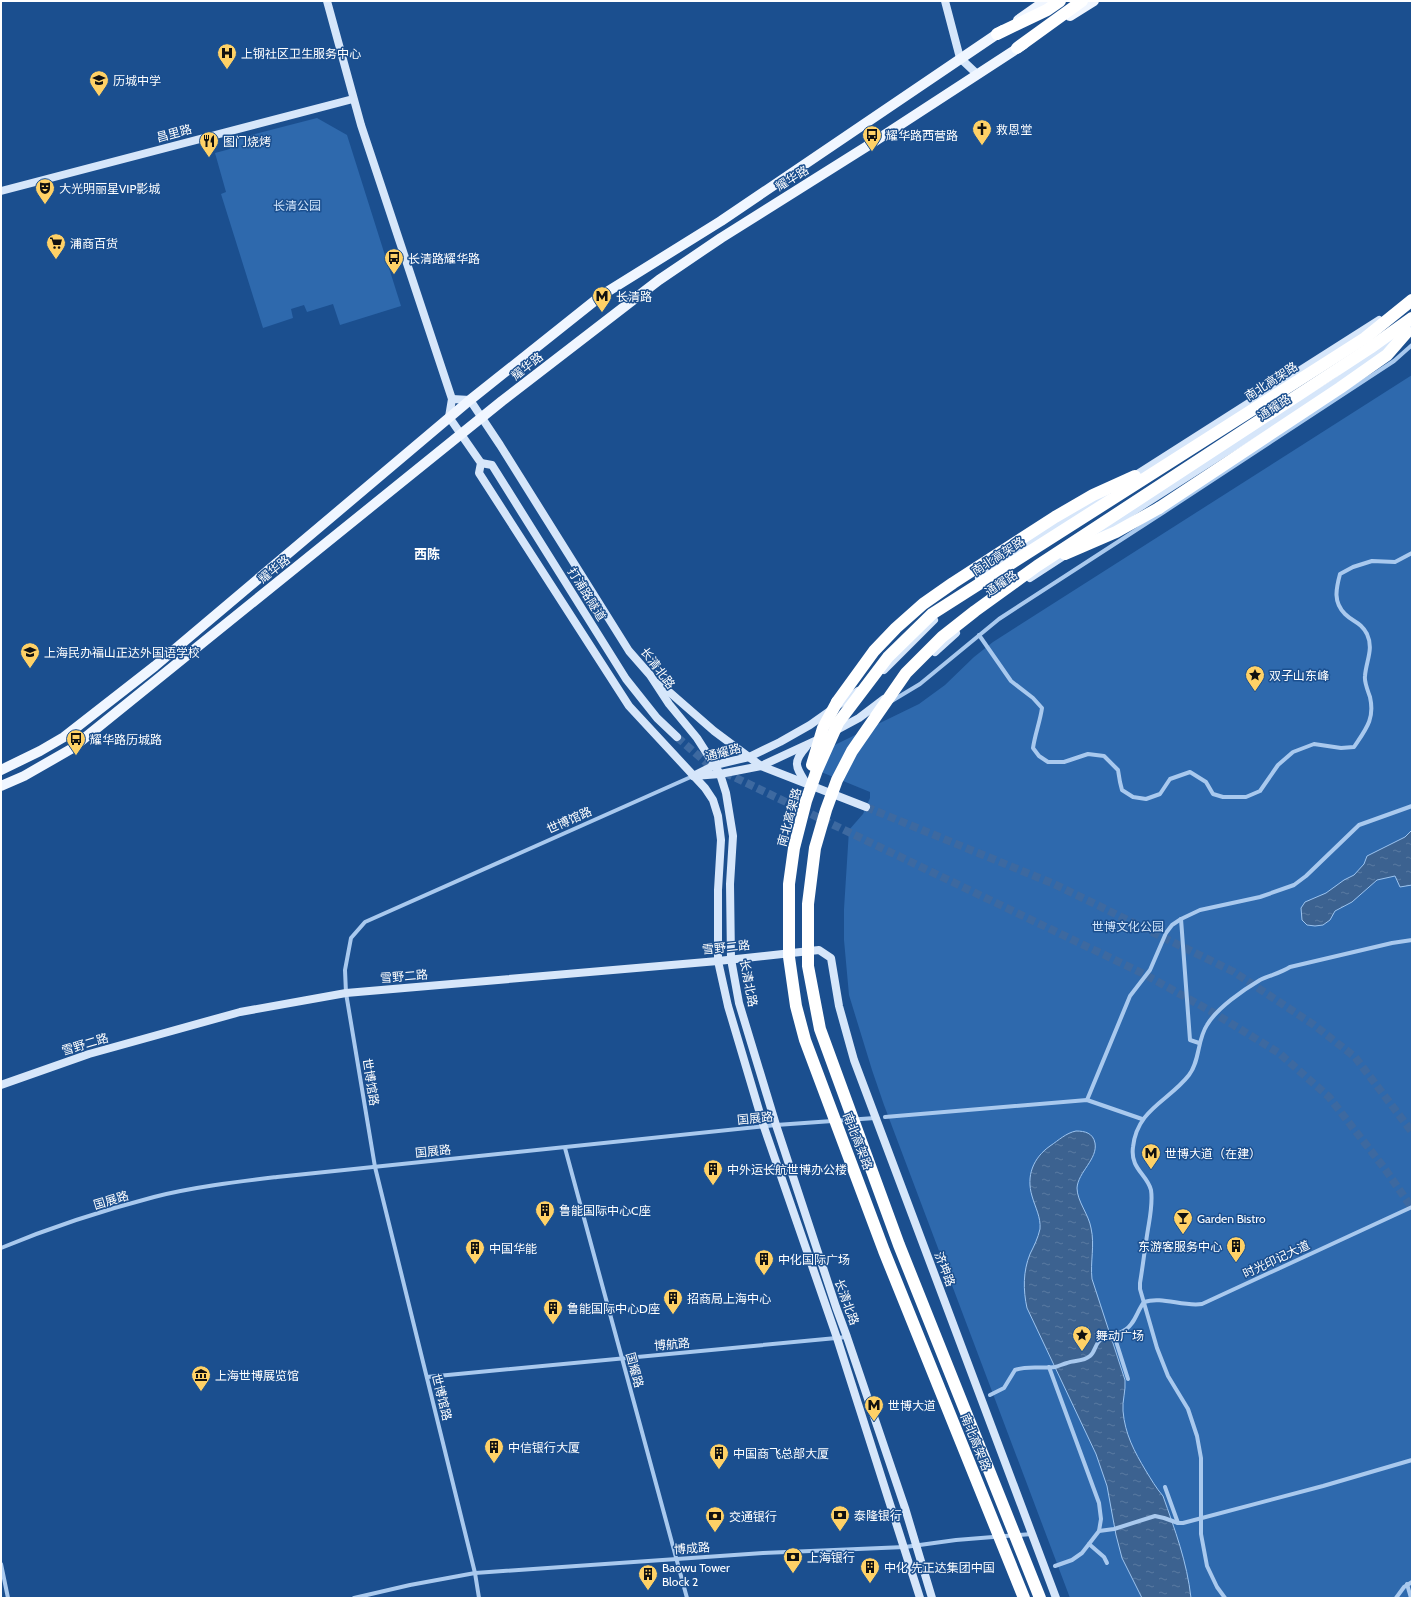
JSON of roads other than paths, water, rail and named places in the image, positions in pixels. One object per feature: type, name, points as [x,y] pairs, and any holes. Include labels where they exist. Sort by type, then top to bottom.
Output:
[{"type":"highway","points":[[997,34],[1047,10],[1060,1]]},
{"type":"highway","points":[[1017,48],[1082,1]]},
{"type":"highway","name":"南北高架路","points":[[1024,1598],[884,1251],[805,1040],[796,1006],[789,957],[789,884],[794,848],[806,801],[816,770],[838,723],[888,657],[932,614],[1365,338],[1412,300]]},
{"type":"highway","name":"南北高架路","points":[[1040,1598],[899,1245],[820,1029],[808,966],[808,904],[815,848],[826,810],[837,780],[852,751],[906,673],[942,637],[1037,566],[1370,348],[1412,318]]},
{"type":"highway","points":[[1037,566],[1116,532],[1159,508],[1340,388],[1387,355],[1410,333]]},
{"type":"highway","points":[[806,801],[812,764],[823,728],[837,702],[874,651],[896,628],[923,604],[953,582],[1055,517],[1092,495],[1135,476]]},
{"type":"main road","name":"耀华路","points":[[1,770],[40,752],[64,737],[149,671],[449,417],[602,295],[721,221],[1045,1]]},
{"type":"main road","name":"耀华路","points":[[1,786],[24,776],[71,749],[461,434],[659,280],[721,238],[1017,48],[1094,1]]},
{"type":"street","points":[[327,1],[353,99],[452,399],[449,417],[461,434]]},
{"type":"street","points":[[945,1],[960,58],[977,74]]},
{"type":"street","name":"昌里路","points":[[1,191],[353,99]]},
{"type":"street","name":"通耀路","points":[[693,776],[715,765],[748,757],[780,742],[810,725],[847,700],[883,670],[960,595],[988,571],[1026,544],[1380,320],[1412,293]]},
{"type":"street","name":"通耀路","points":[[693,776],[720,774],[761,766],[808,745],[860,718],[879,703],[964,625],[1001,597],[1410,333]]},
{"type":"street","points":[[860,718],[892,702],[920,684],[1005,615],[1394,361],[1412,345]]},
{"type":"street","points":[[452,399],[470,400],[482,418]]},
{"type":"street","name":"长清北路","points":[[482,418],[500,444],[629,651],[650,675],[669,704],[698,738],[720,774],[726,793],[733,836],[730,884],[731,959],[739,1003],[776,1125],[916,1545],[932,1598]]},
{"type":"street","name":"长清北路","points":[[461,434],[481,463],[479,473],[630,706],[713,800],[718,816],[721,840],[718,890],[718,960],[728,1006],[764,1127],[837,1338],[905,1547],[920,1598]]},
{"type":"street","name":"打浦路隧道","points":[[481,463],[492,465],[626,679],[657,718],[677,737]]},
{"type":"street","points":[[979,635],[1011,682],[1033,698],[1042,708],[1033,748],[1039,756],[1048,762],[1064,762],[1088,754],[1104,756],[1118,770],[1122,790],[1133,797],[1146,799],[1160,794],[1170,779],[1190,772],[1206,782],[1213,794],[1223,797],[1246,797],[1260,791],[1278,765],[1293,752],[1314,744],[1341,748],[1354,747],[1370,722],[1372,708],[1365,677],[1371,647],[1368,635],[1362,625],[1344,614],[1336,600],[1336,590],[1340,574],[1353,567],[1372,561],[1395,562],[1412,553]]},
{"type":"street","points":[[650,675],[714,732],[761,766],[866,807]]},
{"type":"street","points":[[806,783],[796,768],[798,757],[808,745]]},
{"type":"street","name":"世博馆路","points":[[479,1598],[475,1573],[375,1167],[346,993],[345,970],[351,938],[365,922],[693,776]]},
{"type":"street","points":[[1087,1100],[1130,996],[1150,970],[1166,933],[1172,925],[1200,910],[1260,897],[1294,885],[1306,876],[1360,825],[1412,806]]},
{"type":"street","points":[[1181,919],[1190,1040],[1199,1043]]},
{"type":"street","points":[[1225,1598],[1217,1587],[1207,1566],[1201,1534],[1201,1458],[1197,1436],[1188,1409],[1168,1376],[1157,1348],[1140,1283],[1152,1204],[1150,1187],[1135,1165],[1132,1147],[1142,1119],[1190,1075],[1194,1066],[1199,1043],[1207,1024],[1221,1009],[1240,993],[1261,980],[1282,973],[1290,967],[1392,943],[1412,940]]},
{"type":"street","name":"雪野二路","points":[[1,1085],[89,1054],[240,1012],[346,993],[819,950]]},
{"type":"street","name":"济坤路","points":[[819,950],[825,952],[831,958],[846,1033],[854,1060],[1056,1598]]},
{"type":"street","points":[[885,1117],[1087,1100],[1142,1119]]},
{"type":"street","name":"国展路","points":[[1,1248],[59,1226],[154,1197],[273,1177],[776,1125],[875,1118]]},
{"type":"street","name":"国耀路","points":[[565,1148],[687,1598]]},
{"type":"street","name":"时光印记大道","points":[[1144,1302],[1155,1300],[1188,1305],[1202,1304],[1412,1207]]},
{"type":"street","points":[[990,1395],[1004,1388],[1015,1370],[1029,1367],[1055,1367],[1066,1363],[1079,1362],[1090,1357],[1098,1342],[1102,1338],[1125,1330],[1132,1324],[1144,1302]]},
{"type":"street","points":[[1114,1335],[1128,1379]]},
{"type":"street","name":"博航路","points":[[426,1377],[847,1337]]},
{"type":"street","points":[[1049,1367],[1099,1503],[1101,1519],[1099,1531],[1090,1544],[1072,1560],[1055,1566]]},
{"type":"street","points":[[1099,1531],[1114,1529],[1155,1516],[1178,1523],[1323,1486],[1412,1460]]},
{"type":"street","points":[[1165,1487],[1178,1523]]},
{"type":"street","name":"博成路","points":[[354,1598],[410,1585],[475,1573],[763,1553],[905,1547],[1032,1534]]},
{"type":"street","points":[[1090,1544],[1104,1557],[1107,1563]]},
{"type":"street","points":[[1,1564],[8,1598]]},
{"type":"street","points":[[1396,1598],[1400,1590],[1412,1582]]},
{"type":"street","points":[[1407,1584],[1411,1595]]},
{"type":"water","points":[[1412,830],[1412,885],[1400,887],[1395,876],[1377,880],[1352,902],[1335,911],[1330,920],[1323,925],[1307,925],[1302,920],[1301,908],[1305,902],[1326,893],[1344,880],[1354,875],[1364,864],[1367,856],[1405,837]]},
{"type":"water","points":[[1076,1131],[1088,1133],[1095,1143],[1094,1155],[1081,1176],[1077,1188],[1081,1203],[1090,1223],[1092,1234],[1092,1279],[1125,1380],[1123,1407],[1124,1419],[1131,1442],[1138,1456],[1154,1484],[1163,1496],[1184,1559],[1191,1598],[1142,1598],[1122,1558],[1107,1486],[1096,1454],[1027,1308],[1024,1287],[1026,1267],[1040,1229],[1039,1216],[1030,1189],[1032,1168],[1039,1156],[1044,1151],[1066,1135]]},
{"type":"tunnel","points":[[677,737],[709,765],[1144,974],[1214,1013],[1279,1053],[1329,1097],[1385,1169],[1412,1208]]},
{"type":"tunnel","points":[[866,807],[1054,884],[1234,972],[1314,1025],[1355,1057],[1412,1132]]},
{"type":"place","name":"上钢社区卫生服务中心","points":[[227,70]]},
{"type":"place","name":"历城中学","points":[[99,97]]},
{"type":"place","name":"救恩堂","points":[[982,146]]},
{"type":"place","name":"耀华路西营路","points":[[872,152]]},
{"type":"place","name":"图门烧烤","points":[[209,158]]},
{"type":"place","name":"大光明丽星VIP影城","points":[[45,205]]},
{"type":"place","name":"浦商百货","points":[[56,260]]},
{"type":"place","name":"长清路耀华路","points":[[394,275]]},
{"type":"place","name":"长清路","points":[[602,313]]},
{"type":"place","name":"上海民办福山正达外国语学校","points":[[30,669]]},
{"type":"place","name":"双子山东峰","points":[[1255,692]]},
{"type":"place","name":"耀华路历城路","points":[[76,756]]},
{"type":"place","name":"世博大道（在建）","points":[[1151,1170]]},
{"type":"place","name":"中外运长航世博办公楼","points":[[713,1186]]},
{"type":"place","name":"鲁能国际中心C座","points":[[545,1227]]},
{"type":"place","name":"Garden Bistro","points":[[1183,1235]]},
{"type":"place","name":"东游客服务中心","points":[[1236,1263]]},
{"type":"place","name":"中国华能","points":[[475,1265]]},
{"type":"place","name":"中化国际广场","points":[[764,1276]]},
{"type":"place","name":"招商局上海中心","points":[[673,1315]]},
{"type":"place","name":"鲁能国际中心D座","points":[[553,1325]]},
{"type":"place","name":"舞动广场","points":[[1082,1352]]},
{"type":"place","name":"上海世博展览馆","points":[[201,1392]]},
{"type":"place","name":"世博大道","points":[[874,1422]]},
{"type":"place","name":"中信银行大厦","points":[[494,1464]]},
{"type":"place","name":"中国商飞总部大厦","points":[[719,1470]]},
{"type":"place","name":"泰隆银行","points":[[840,1532]]},
{"type":"place","name":"交通银行","points":[[715,1533]]},
{"type":"place","name":"上海银行","points":[[793,1574]]},
{"type":"place","name":"中化 先正达集团中国","points":[[870,1584]]},
{"type":"place","name":"Baowu Tower Block 2","points":[[648,1591]]},
{"type":"district","name":"西陈","points":[[427,554]]},
{"type":"park label","name":"长清公园","points":[[297,205]]},
{"type":"park label","name":"世博文化公园","points":[[1128,926]]}]
